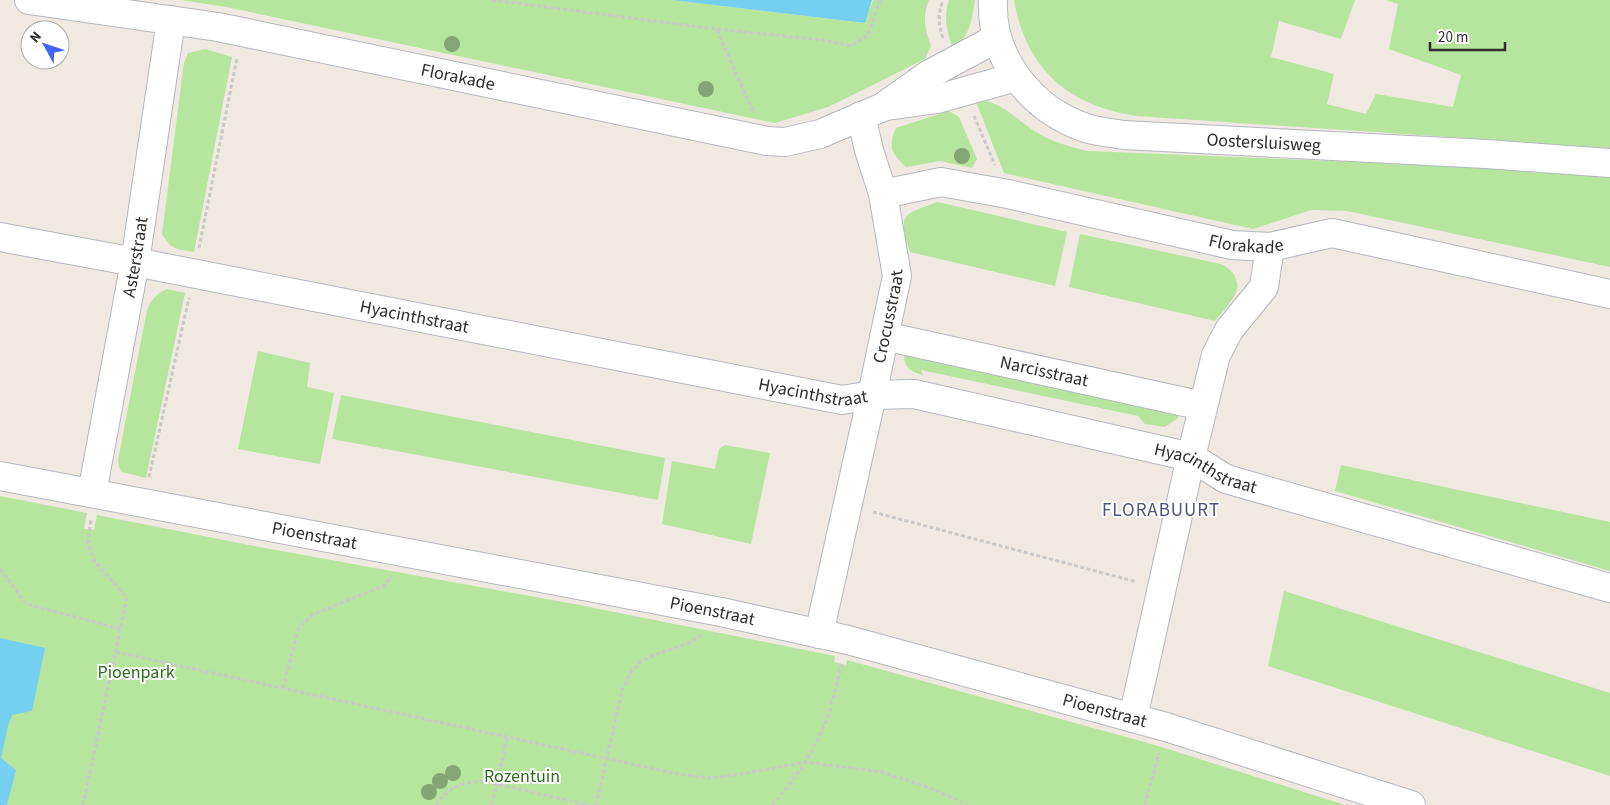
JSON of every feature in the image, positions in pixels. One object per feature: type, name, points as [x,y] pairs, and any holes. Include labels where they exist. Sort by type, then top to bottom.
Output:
[{"type":"street","name":"Florakade","points":[[28,0],[218,27],[767,141],[785,142],[820,134],[872,112],[928,75],[997,38]]},
{"type":"street","name":"Oostersluisweg","points":[[993,0],[997,38],[1003,56],[1016,77],[1036,99],[1051,110],[1077,124],[1104,132],[1610,163]]},
{"type":"street","name":"Asterstraat","points":[[92,493],[135,262],[171,20]]},
{"type":"street","name":"Florakade","points":[[872,112],[937,99],[1016,77]]},
{"type":"street","name":"Crocusstraat","points":[[819,634],[897,276],[883,194],[869,150],[872,112]]},
{"type":"street","name":"Florakade","points":[[883,194],[941,182],[1008,194],[1232,245],[1270,247],[1332,233],[1610,294]]},
{"type":"street","name":"Hyacinthstraat","points":[[0,237],[842,400],[872,395],[914,394],[1191,457],[1226,479],[1610,588]]},
{"type":"street","points":[[1133,718],[1191,457],[1216,355],[1229,330],[1264,287],[1270,247]]},
{"type":"street","name":"Narcisstraat","points":[[884,336],[1203,406]]},
{"type":"street","name":"Pioenstraat","points":[[0,476],[721,612],[848,640],[1166,727],[1411,805]]},
{"type":"path","points":[[492,0],[716,29],[823,40],[851,46],[868,35],[880,0]]},
{"type":"path","points":[[716,29],[767,141]]},
{"type":"path","points":[[83,805],[128,597],[95,562],[88,543],[92,514],[92,493]]},
{"type":"path","points":[[848,505],[1162,588]]},
{"type":"path","points":[[283,688],[298,630],[302,625],[312,615],[383,586],[395,574],[401,551]]},
{"type":"path","points":[[0,569],[22,600],[30,605],[121,629]]},
{"type":"path","points":[[596,805],[622,691],[631,672],[642,661],[686,644],[702,635],[721,612]]},
{"type":"path","points":[[772,805],[786,790],[806,762],[825,723],[848,640]]},
{"type":"path","points":[[116,652],[678,774],[708,778],[736,775],[806,762],[882,772],[928,787],[968,805]]},
{"type":"path","points":[[1145,805],[1166,727]]},
{"type":"path","points":[[492,805],[507,738]]},
{"type":"path","points":[[436,805],[442,796],[455,786],[471,782],[497,784],[589,805]]},
{"type":"green space","points":[[181,0],[672,0],[864,23],[873,0],[929,0],[925,23],[931,46],[925,59],[828,107],[775,123],[226,7]]},
{"type":"green space","points":[[949,0],[975,0],[967,33],[953,49],[946,24]]},
{"type":"green space","points":[[1014,0],[1355,0],[1341,39],[1279,21],[1271,57],[1334,74],[1327,104],[1366,114],[1376,94],[1453,107],[1461,75],[1389,49],[1398,4],[1386,0],[1610,0],[1610,148],[1137,116],[1112,111],[1090,103],[1071,93],[1054,80],[1040,64],[1029,46],[1020,24]]},
{"type":"green space","points":[[205,49],[232,57],[194,252],[175,248],[168,243],[162,234],[184,63],[188,53]]},
{"type":"green space","points":[[975,99],[993,103],[1008,111],[1048,139],[1088,151],[1477,167],[1610,175],[1610,267],[1347,211],[1311,210],[1253,229],[1004,173]]},
{"type":"green space","points":[[949,111],[959,117],[977,159],[972,168],[940,161],[906,167],[897,158],[892,149],[892,140],[896,128]]},
{"type":"green space","points":[[938,202],[1067,232],[1055,286],[910,252],[904,230],[906,218],[916,210]]},
{"type":"green space","points":[[1080,234],[1221,264],[1234,275],[1237,283],[1236,292],[1230,303],[1215,321],[1069,287]]},
{"type":"green space","points":[[167,289],[185,293],[146,478],[122,472],[118,460],[147,310],[155,297]]},
{"type":"green space","points":[[905,348],[1180,408],[1178,418],[1165,427],[1145,424],[1138,416],[921,370],[923,375],[909,369],[905,363]]},
{"type":"green space","points":[[258,351],[310,363],[307,387],[334,393],[320,464],[238,449]]},
{"type":"green space","points":[[341,395],[665,458],[658,500],[332,439]]},
{"type":"green space","points":[[725,445],[770,453],[751,544],[662,524],[672,461],[715,469],[719,449]]},
{"type":"green space","points":[[1341,465],[1610,522],[1610,571],[1335,491]]},
{"type":"green space","name":"Pioenpark","points":[[0,496],[87,513],[84,529],[94,530],[97,515],[249,545],[574,604],[835,656],[834,662],[846,665],[847,660],[1155,745],[1345,805],[0,805]]},
{"type":"green space","points":[[1284,591],[1610,693],[1610,776],[1268,666]]},
{"type":"water","points":[[672,0],[872,0],[865,23]]},
{"type":"water","points":[[0,638],[45,648],[32,711],[12,715],[8,726],[1,758],[16,770],[7,805],[0,805]]},
{"type":"district","name":"FLORABUURT","points":[[1161,509]]},
{"type":"park label","name":"Rozentuin","points":[[522,776]]}]
